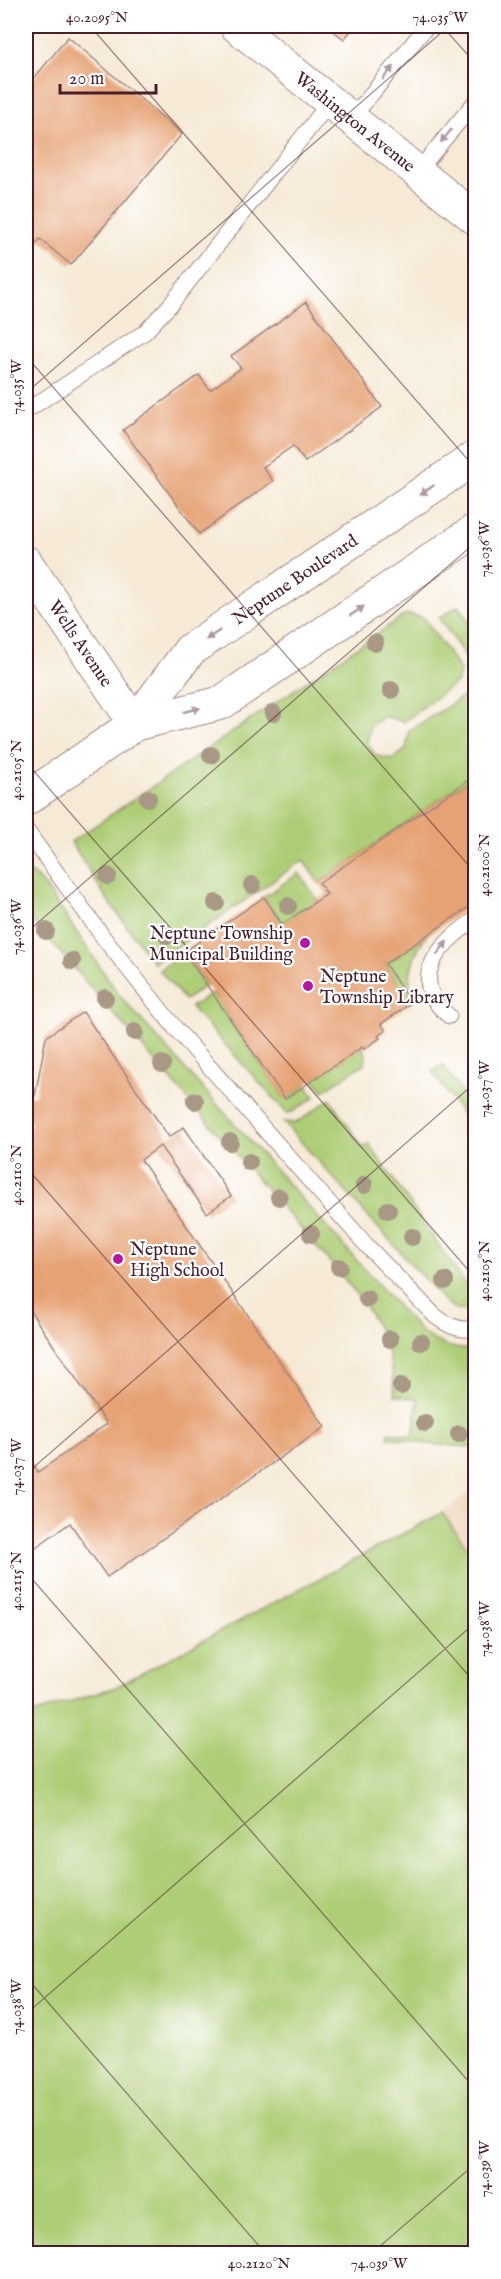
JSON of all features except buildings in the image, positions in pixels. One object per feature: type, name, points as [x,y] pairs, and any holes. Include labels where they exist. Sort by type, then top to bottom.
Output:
[{"type":"street","name":"Washington Avenue","points":[[236,26],[476,219]]},
{"type":"street","name":"Neptune Boulevard","points":[[26,799],[135,724],[190,650],[476,457]]},
{"type":"street","name":"Neptune Boulevard","points":[[135,724],[221,703],[476,530]]},
{"type":"street","name":"Wells Avenue","points":[[26,563],[135,724]]},
{"type":"lane","points":[[26,411],[145,332],[341,110],[427,26]]},
{"type":"lane","points":[[417,172],[476,101]]},
{"type":"lane","points":[[26,830],[105,941],[176,1029],[369,1248],[445,1324],[467,1330],[476,1328]]},
{"type":"lane","points":[[448,1016],[429,992],[427,984],[429,970],[447,941],[476,919]]},
{"type":"shaded area","points":[[475,1487],[475,1558],[442,1513]]},
{"type":"green space","points":[[458,606],[475,631],[475,670],[439,618]]},
{"type":"green space","points":[[406,614],[424,618],[460,670],[458,681],[403,722],[384,716],[370,726],[367,743],[376,756],[393,759],[406,749],[409,731],[467,694],[475,695],[475,775],[319,883],[303,860],[154,963],[109,902],[71,842]]},
{"type":"green space","points":[[29,871],[45,886],[119,995],[419,1330],[445,1345],[460,1349],[475,1349],[475,1447],[435,1445],[388,1437],[389,1432],[413,1436],[418,1399],[395,1395],[390,1361],[385,1346],[364,1304],[26,913],[26,873]]},
{"type":"green space","points":[[299,873],[318,900],[282,924],[264,897]]},
{"type":"green space","points":[[427,935],[417,951],[412,967],[411,1003],[385,964]]},
{"type":"green space","points":[[184,952],[206,985],[185,1000],[159,970]]},
{"type":"green space","points":[[212,993],[285,1099],[306,1085],[315,1097],[292,1112],[285,1111],[191,1007]]},
{"type":"green space","points":[[362,1047],[366,1055],[365,1063],[323,1091],[314,1079]]},
{"type":"green space","points":[[443,1065],[475,1112],[475,1133],[433,1072]]},
{"type":"green space","points":[[330,1099],[363,1148],[369,1144],[475,1298],[475,1310],[457,1310],[446,1303],[283,1122],[296,1123]]},
{"type":"green space","points":[[442,1513],[475,1558],[475,2253],[26,2253],[26,1716],[116,1687]]},
{"type":"place","name":"Neptune Township Municipal Building","points":[[305,943]]},
{"type":"place","name":"Neptune Township Library","points":[[308,986]]},
{"type":"place","name":"Neptune High School","points":[[118,1259]]}]
